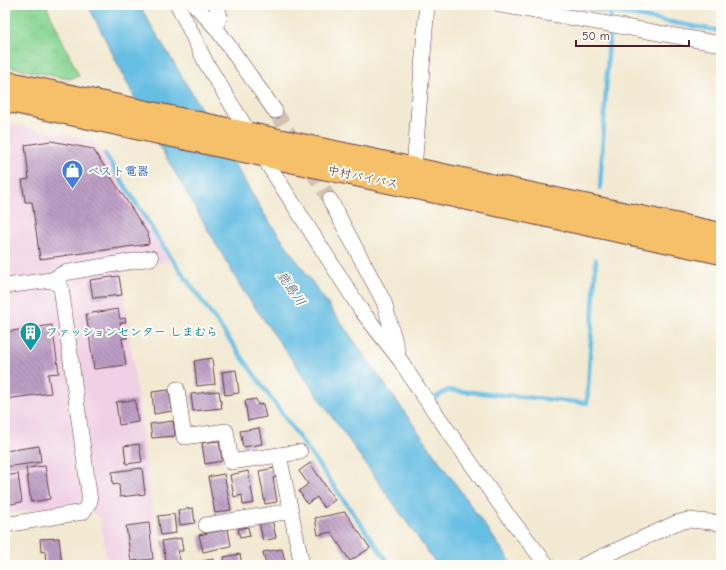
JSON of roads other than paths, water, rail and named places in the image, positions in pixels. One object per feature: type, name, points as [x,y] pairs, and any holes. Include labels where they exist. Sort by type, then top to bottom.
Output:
[{"type":"highway","name":"中村バイパス","points":[[5,82],[721,234]]},
{"type":"highway","name":"中村バイパス","points":[[5,100],[721,253]]},
{"type":"street","points":[[178,5],[206,63],[249,133]]},
{"type":"street","points":[[195,5],[216,28],[275,111]]},
{"type":"street","points":[[216,5],[220,16],[216,28]]},
{"type":"street","points":[[414,169],[427,5]]},
{"type":"street","points":[[501,5],[721,44]]},
{"type":"street","points":[[262,155],[361,310],[400,360],[420,391],[502,507],[547,565]]},
{"type":"street","points":[[330,200],[384,302],[400,360]]},
{"type":"street","points":[[5,286],[52,280],[64,273],[151,258]]},
{"type":"street","points":[[5,525],[83,512],[90,501],[61,287],[52,280]]},
{"type":"street","points":[[177,389],[184,437],[226,431],[231,462],[300,452]]},
{"type":"street","points":[[279,455],[302,565]]},
{"type":"street","points":[[206,525],[291,511]]},
{"type":"street","points":[[584,565],[688,520],[721,523]]},
{"type":"water","name":"鹿島川","points":[[88,5],[139,5],[266,217],[513,565],[437,565],[242,289],[154,136]]},
{"type":"waterway","points":[[573,5],[721,31]]},
{"type":"waterway","points":[[600,188],[611,5]]},
{"type":"waterway","points":[[105,154],[167,252],[390,565]]},
{"type":"waterway","points":[[436,397],[448,390],[587,403],[596,260]]},
{"type":"tunnel","points":[[275,111],[330,200]]},
{"type":"place","name":"ベスト電器","points":[[72,190]]},
{"type":"place","name":"ファッションセンター しまむら","points":[[30,352]]}]
